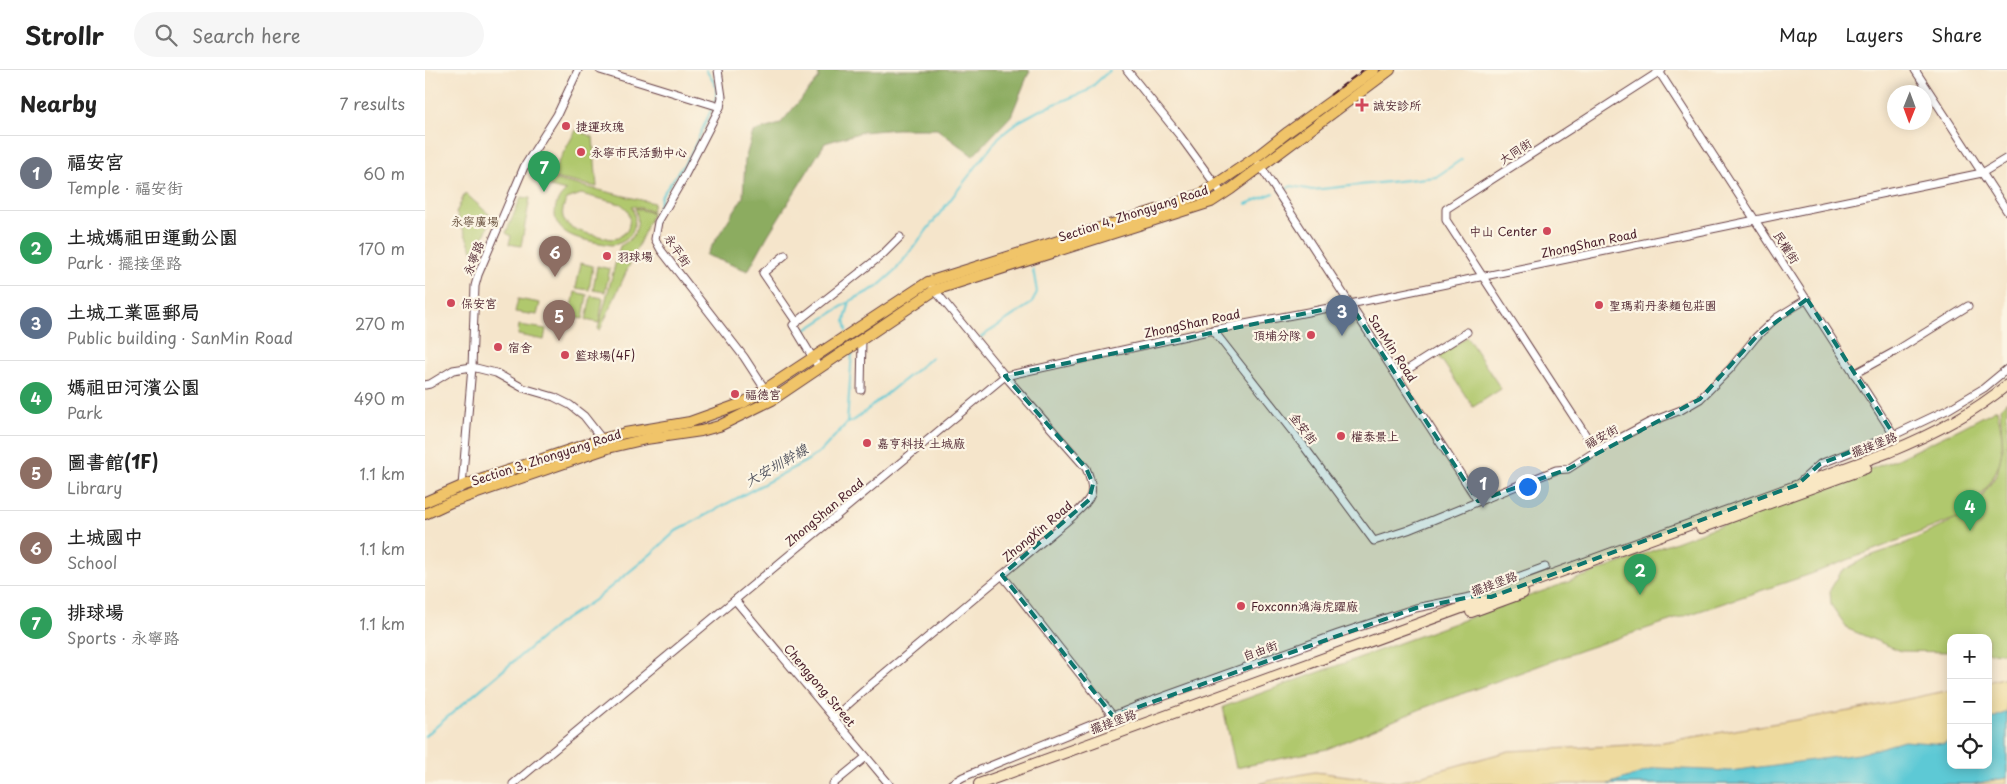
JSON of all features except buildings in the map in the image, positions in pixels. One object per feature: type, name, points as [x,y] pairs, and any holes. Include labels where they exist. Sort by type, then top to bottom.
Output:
[{"type":"main road","name":"Section 4, Zhongyang Road","points":[[932,286],[1196,208],[1223,195],[1288,132],[1374,70]]},
{"type":"main road","name":"Section 4, Zhongyang Road","points":[[854,337],[932,286],[1203,194],[1258,162],[1390,70]]},
{"type":"main road","name":"Section 3, Zhongyang Road","points":[[425,502],[462,486],[602,439],[704,418],[743,402],[813,358],[854,337]]},
{"type":"main road","name":"Section 3, Zhongyang Road","points":[[425,514],[451,502],[609,448],[646,439],[695,432],[719,426],[772,400],[819,368],[854,337]]},
{"type":"street","name":"永寧路","points":[[451,502],[462,486],[472,367],[475,286],[478,275],[523,170],[557,115],[578,70]]},
{"type":"street","points":[[600,70],[719,107]]},
{"type":"street","name":"永平街","points":[[718,70],[722,97],[719,107],[683,179],[665,208],[655,233],[655,239],[661,250],[744,357],[772,400]]},
{"type":"street","points":[[1127,70],[1223,195]]},
{"type":"street","points":[[1915,70],[2007,211]]},
{"type":"street","name":"民權街","points":[[1660,71],[1894,435]]},
{"type":"street","name":"大同街","points":[[1483,276],[1446,220],[1446,209],[1660,71]]},
{"type":"street","name":"ZhongShan Road","points":[[513,784],[1005,376],[1213,330],[1350,304],[1982,173],[2007,158]]},
{"type":"street","name":"SanMin Road","points":[[1258,162],[1479,501]]},
{"type":"street","points":[[819,368],[793,325],[882,255],[900,237]]},
{"type":"street","points":[[785,255],[763,273],[797,323]]},
{"type":"street","points":[[1483,276],[1596,451]]},
{"type":"street","name":"ZhongXin Road","points":[[833,718],[1073,516],[1089,500],[1093,484],[1086,468],[1005,376],[932,286]]},
{"type":"street","name":"福安街","points":[[1374,541],[1408,530],[1556,470],[1568,468],[1648,423],[1681,410],[1701,399],[1776,318],[1807,299]]},
{"type":"street","points":[[1854,374],[1894,352],[1968,306]]},
{"type":"street","name":"金安街","points":[[1213,330],[1303,444],[1374,541]]},
{"type":"street","points":[[1397,376],[1467,332]]},
{"type":"street","points":[[854,337],[861,390]]},
{"type":"street","points":[[425,384],[430,384],[453,370],[472,367],[496,373],[523,388],[554,397],[570,406],[584,416],[602,439]]},
{"type":"street","points":[[1798,489],[1821,464],[1894,435],[1949,409],[1984,388],[2007,369]]},
{"type":"street","name":"擺接堡路","points":[[998,784],[1798,489],[1917,441],[1973,410],[2007,385]]},
{"type":"street","name":"擺接堡路","points":[[979,784],[1491,597],[1798,489],[1891,459],[1927,443],[1962,424],[2007,393]]},
{"type":"street","points":[[1499,584],[1545,567]]},
{"type":"street","points":[[1002,575],[1113,716]]},
{"type":"street","name":"自由街","points":[[951,784],[963,777],[1063,738],[1113,716],[1338,634],[1416,608],[1475,596],[1491,597]]},
{"type":"street","name":"Chenggong Street","points":[[735,600],[889,784]]},
{"type":"street","points":[[833,784],[866,757]]},
{"type":"highlighted area","points":[[1807,299],[1894,435],[1820,464],[1797,485],[1491,597],[1475,596],[1416,608],[1113,716],[1002,575],[1089,500],[1093,484],[1086,468],[1005,376],[1350,304],[1478,501],[1568,469],[1700,399],[1756,337]]},
{"type":"green space","points":[[818,70],[1030,70],[1011,116],[973,156],[937,129],[897,129],[862,132],[825,143],[748,271],[706,255],[743,197],[745,160],[753,132],[780,124],[819,78]]},
{"type":"green space","points":[[576,130],[593,137],[597,187],[550,177]]},
{"type":"green space","points":[[548,178],[654,203],[652,211],[632,206],[635,219],[632,232],[625,241],[611,245],[575,237],[560,228],[556,220],[555,211],[558,200],[566,191],[546,186]],"holes":[[[581,194],[621,204],[627,210],[629,223],[627,231],[618,238],[611,239],[574,229],[563,218],[563,210],[567,199]]]},
{"type":"green space","name":"永寧廣場","points":[[465,193],[492,217],[475,257],[456,213]]},
{"type":"green space","points":[[521,197],[530,198],[521,246],[509,244],[511,236],[506,233]]},
{"type":"green space","points":[[635,208],[653,213],[600,330],[598,329],[620,246],[630,239],[636,230],[637,214]]},
{"type":"green space","points":[[581,263],[593,266],[589,290],[576,288]]},
{"type":"green space","points":[[597,266],[610,269],[605,292],[593,290]]},
{"type":"green space","points":[[575,292],[587,295],[583,319],[570,317]]},
{"type":"green space","points":[[591,296],[603,298],[599,323],[586,320]]},
{"type":"green space","points":[[518,299],[540,303],[537,315],[515,312]]},
{"type":"green space","points":[[519,325],[546,329],[544,340],[518,335]]},
{"type":"green space","points":[[1467,337],[1501,389],[1473,407],[1439,356]]},
{"type":"green space","points":[[2007,401],[2007,653],[1992,652],[1992,634],[1947,634],[1947,652],[1901,651],[1848,629],[1831,605],[1830,590],[1841,572],[1867,557],[1902,545],[1963,516],[1977,504],[1997,474],[2003,447],[2000,408]]},
{"type":"green space","points":[[1997,409],[2002,448],[1997,468],[1993,478],[1980,496],[1957,518],[1811,574],[1582,650],[1423,708],[1327,749],[1236,768],[1223,707],[1601,570],[1897,459]]},
{"type":"sand","points":[[2007,677],[2007,784],[1260,784],[1315,772],[1398,782],[1509,751],[1651,744],[1855,710],[1947,691],[1947,769],[1992,769],[1992,681]]},
{"type":"water","points":[[2007,712],[2007,778],[1972,784],[1608,784],[1656,768],[1730,771],[1859,754],[1904,741],[1944,744],[1947,742],[1947,769],[1992,769],[1992,718]]},
{"type":"waterway","points":[[706,70],[716,89],[714,103]]},
{"type":"waterway","name":"大安圳幹線","points":[[847,330],[845,320],[850,301],[877,287],[895,271],[999,137],[1018,122],[1040,110],[1087,91],[1110,70]]},
{"type":"waterway","points":[[654,222],[662,195],[690,156],[712,108]]},
{"type":"waterway","points":[[1279,191],[1292,186],[1312,190],[1436,177],[1462,159]]},
{"type":"waterway","points":[[1246,204],[1274,193]]},
{"type":"waterway","points":[[981,337],[1032,303],[1037,292],[1033,269]]},
{"type":"waterway","points":[[801,333],[849,302]]},
{"type":"waterway","name":"大安圳幹線","points":[[425,736],[558,624],[596,599],[676,531],[808,460],[822,450],[847,423],[852,352]]},
{"type":"waterway","points":[[848,423],[856,419],[932,357]]},
{"type":"railway","points":[[1330,95],[1363,70]]},
{"type":"place","name":"誠安診所","points":[[1362,105]]},
{"type":"place","name":"捷運玫瑰","points":[[566,126]]},
{"type":"place","name":"永寧市民活動中心","points":[[581,152]]},
{"type":"place","name":"排球場","points":[[544,192]]},
{"type":"place","name":"中山 Center","points":[[1547,231]]},
{"type":"place","name":"羽球場","points":[[607,256]]},
{"type":"place","name":"土城國中","points":[[555,277]]},
{"type":"place","name":"保安宮","points":[[451,303]]},
{"type":"place","name":"聖瑪莉丹麥麵包莊園","points":[[1599,305]]},
{"type":"place","name":"頂埔分隊","points":[[1311,335]]},
{"type":"place","name":"土城工業區郵局","points":[[1342,336]]},
{"type":"place","name":"圖書館(1F)","points":[[559,341]]},
{"type":"place","name":"宿舍","points":[[498,347]]},
{"type":"place","name":"籃球場(4F)","points":[[565,355]]},
{"type":"place","name":"福德宮","points":[[735,394]]},
{"type":"place","name":"權泰景上","points":[[1341,436]]},
{"type":"place","name":"嘉亨科技 土城廠","points":[[867,443]]},
{"type":"place","name":"福安宮","points":[[1483,508]]},
{"type":"place","name":"媽祖田河濱公園","points":[[1970,531]]},
{"type":"place","name":"土城媽祖田運動公園","points":[[1640,595]]},
{"type":"place","name":"Foxconn鴻海虎躍廠","points":[[1241,606]]}]
